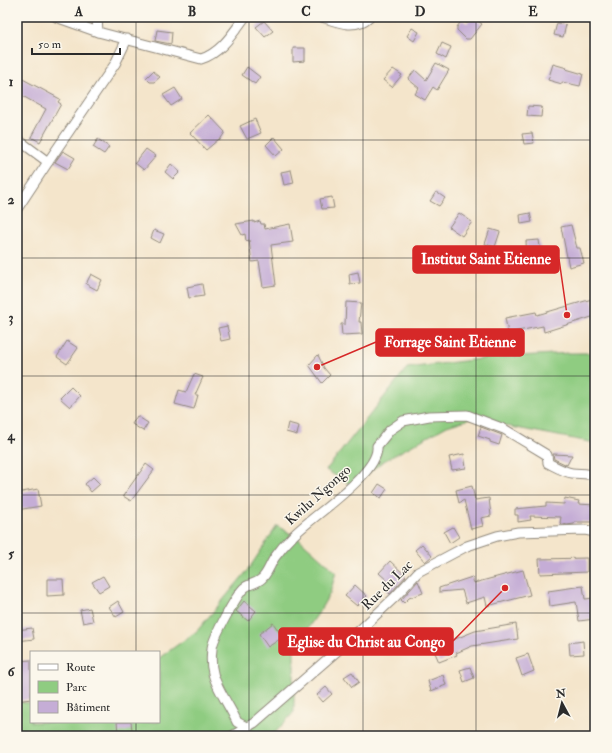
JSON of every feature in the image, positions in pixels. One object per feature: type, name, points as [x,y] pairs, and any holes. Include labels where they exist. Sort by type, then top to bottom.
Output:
[{"type":"street","points":[[56,17],[98,32],[201,59],[215,53],[228,40],[245,17]]},
{"type":"street","points":[[97,17],[98,32]]},
{"type":"street","points":[[322,17],[346,25],[364,21],[369,17]]},
{"type":"street","points":[[17,209],[115,64],[127,39]]},
{"type":"street","points":[[17,139],[48,162]]},
{"type":"street","name":"Kwilu Ngongo","points":[[248,728],[237,722],[232,710],[215,682],[213,674],[212,648],[233,602],[245,587],[261,580],[274,558],[294,535],[353,486],[370,465],[378,451],[377,446],[390,430],[403,421],[429,416],[467,415],[504,429],[547,455],[548,463],[571,473],[595,476]]},
{"type":"street","name":"Rue du Lac","points":[[232,736],[248,728],[345,644],[395,597],[418,572],[434,563],[466,546],[497,536],[518,532],[585,530],[595,532]]},
{"type":"green space","points":[[569,353],[595,353],[595,443],[501,425],[479,416],[447,426],[382,462],[353,486],[326,470],[407,368],[488,358]]},
{"type":"green space","points":[[277,526],[298,538],[336,572],[330,593],[319,612],[294,648],[294,712],[272,736],[17,736],[17,702],[30,703],[30,723],[160,723],[160,657],[197,631],[248,570]]},
{"type":"building","points":[[474,18],[482,24],[470,39],[466,39],[457,30],[457,27],[462,20],[467,23]]},
{"type":"building","points":[[264,21],[273,31],[265,37],[256,27]]},
{"type":"building","points":[[557,23],[566,25],[563,37],[554,35]]},
{"type":"building","points":[[412,28],[419,32],[414,41],[407,36]]},
{"type":"building","points":[[157,30],[172,32],[171,44],[155,41]]},
{"type":"building","points":[[442,43],[451,47],[446,59],[437,54]]},
{"type":"building","points":[[293,48],[305,48],[305,61],[293,62]]},
{"type":"building","points":[[436,63],[449,70],[437,90],[433,87],[425,100],[415,94],[419,88],[408,79],[415,70],[426,80]]},
{"type":"building","points":[[553,64],[583,74],[580,86],[562,82],[562,84],[548,80]]},
{"type":"building","points":[[247,67],[260,77],[255,84],[242,75]]},
{"type":"building","points":[[393,69],[402,75],[392,87],[383,80]]},
{"type":"building","points":[[153,71],[160,77],[154,82],[150,82],[146,78]]},
{"type":"building","points":[[17,76],[60,99],[58,102],[61,104],[40,142],[31,137],[46,109],[17,93]]},
{"type":"building","points":[[175,88],[182,99],[171,106],[163,95]]},
{"type":"building","points":[[528,106],[542,107],[541,117],[527,116]]},
{"type":"building","points":[[209,115],[225,132],[220,140],[219,139],[206,150],[190,133]]},
{"type":"building","points":[[255,119],[261,133],[247,139],[240,126]]},
{"type":"building","points":[[532,133],[534,143],[524,144],[522,134]]},
{"type":"building","points":[[274,137],[284,149],[276,156],[266,145]]},
{"type":"building","points":[[98,139],[109,147],[104,154],[93,147]]},
{"type":"building","points":[[146,149],[156,156],[144,170],[135,163]]},
{"type":"building","points":[[63,151],[75,158],[68,169],[55,162]]},
{"type":"building","points":[[171,164],[180,172],[173,179],[165,172]]},
{"type":"building","points":[[291,170],[294,183],[284,185],[281,172]]},
{"type":"building","points":[[436,192],[445,198],[439,206],[430,201]]},
{"type":"building","points":[[332,197],[334,208],[322,209],[320,199]]},
{"type":"building","points":[[459,213],[472,222],[462,236],[449,227]]},
{"type":"building","points":[[530,213],[532,222],[521,224],[520,215]]},
{"type":"building","points":[[254,221],[254,223],[260,221],[261,224],[264,224],[265,229],[290,224],[293,242],[271,245],[276,285],[263,287],[259,261],[252,262],[249,240],[246,241],[245,234],[242,235],[236,224]]},
{"type":"building","points":[[571,225],[577,248],[580,248],[584,263],[569,267],[561,227]]},
{"type":"building","points":[[490,229],[500,232],[495,247],[485,244]]},
{"type":"building","points":[[154,230],[164,234],[160,243],[151,238]]},
{"type":"building","points":[[539,240],[542,260],[527,262],[526,241]]},
{"type":"building","points":[[358,272],[360,283],[350,284],[349,274]]},
{"type":"building","points":[[91,274],[102,280],[97,290],[86,284]]},
{"type":"building","points":[[202,284],[204,296],[189,298],[187,287]]},
{"type":"building","points":[[592,299],[595,316],[544,332],[543,326],[508,333],[505,318],[536,312],[537,315]]},
{"type":"building","points":[[346,302],[361,303],[359,322],[361,322],[362,334],[342,335],[341,324],[345,324]]},
{"type":"building","points":[[227,326],[230,339],[221,341],[218,328]]},
{"type":"building","points":[[67,341],[78,348],[67,364],[57,357]]},
{"type":"building","points":[[318,355],[324,368],[330,375],[322,383],[309,365]]},
{"type":"building","points":[[194,374],[203,377],[195,395],[198,395],[194,409],[175,404],[179,390],[186,392]]},
{"type":"building","points":[[71,387],[80,396],[70,407],[60,398]]},
{"type":"building","points":[[137,416],[148,423],[143,431],[132,424]]},
{"type":"building","points":[[288,423],[299,426],[297,435],[286,432]]},
{"type":"building","points":[[481,427],[502,435],[499,445],[478,436]]},
{"type":"building","points":[[464,454],[466,468],[452,470],[449,457]]},
{"type":"building","points":[[553,454],[572,455],[567,465],[554,459]]},
{"type":"building","points":[[146,464],[154,470],[131,501],[123,496]]},
{"type":"building","points":[[93,477],[100,484],[91,492],[85,484]]},
{"type":"building","points":[[379,484],[387,489],[381,498],[373,493]]},
{"type":"building","points":[[472,486],[475,500],[489,498],[491,516],[481,518],[483,526],[471,529],[464,500],[459,503],[456,490]]},
{"type":"building","points":[[38,489],[41,506],[17,510],[17,493]]},
{"type":"building","points":[[565,498],[579,501],[578,504],[595,505],[595,522],[575,522],[574,524],[567,525],[560,523],[561,517],[530,516],[531,520],[518,522],[518,515],[515,515],[515,509],[546,506],[546,503],[564,504]]},
{"type":"building","points":[[453,527],[459,537],[450,543],[444,532]]},
{"type":"building","points":[[422,544],[432,556],[425,562],[415,550]]},
{"type":"building","points":[[587,558],[587,572],[540,574],[539,559]]},
{"type":"building","points":[[390,561],[406,576],[390,594],[384,588],[389,582],[379,573]]},
{"type":"building","points":[[523,570],[530,595],[487,606],[485,597],[466,603],[462,590],[439,592],[439,588],[472,577],[474,583]]},
{"type":"building","points":[[103,576],[109,586],[99,592],[92,582]]},
{"type":"building","points":[[47,579],[63,579],[64,595],[47,596]]},
{"type":"building","points":[[418,581],[423,593],[409,598],[404,603],[401,600]]},
{"type":"building","points":[[355,585],[367,596],[357,606],[345,596]]},
{"type":"building","points":[[583,586],[585,599],[595,598],[595,619],[579,621],[576,602],[550,606],[548,591]]},
{"type":"building","points":[[118,601],[124,612],[116,617],[109,607]]},
{"type":"building","points":[[244,601],[256,611],[248,621],[236,611]]},
{"type":"building","points":[[90,608],[93,621],[83,623],[80,610]]},
{"type":"building","points":[[273,623],[283,637],[268,647],[259,634]]},
{"type":"building","points":[[516,624],[518,639],[472,646],[456,653],[457,655],[439,662],[433,648],[475,631]]},
{"type":"building","points":[[32,628],[34,639],[17,641],[17,630]]},
{"type":"building","points":[[583,641],[584,654],[570,655],[569,643]]},
{"type":"building","points":[[528,654],[534,671],[522,676],[516,658]]},
{"type":"building","points":[[30,660],[30,699],[17,701],[17,661]]},
{"type":"building","points":[[470,667],[474,678],[464,682],[460,670]]},
{"type":"building","points":[[352,672],[359,682],[352,687],[344,677]]},
{"type":"building","points":[[443,675],[446,685],[431,691],[428,681]]},
{"type":"building","points":[[326,687],[332,694],[323,702],[317,695]]},
{"type":"building","points":[[117,723],[131,723],[132,730],[118,733]]},
{"type":"place","name":"Institut Saint Etienne","points":[[567,315]]},
{"type":"place","name":"Forrage Saint Etienne","points":[[317,367]]},
{"type":"place","name":"Eglise du Christ au Congo","points":[[505,588]]}]
